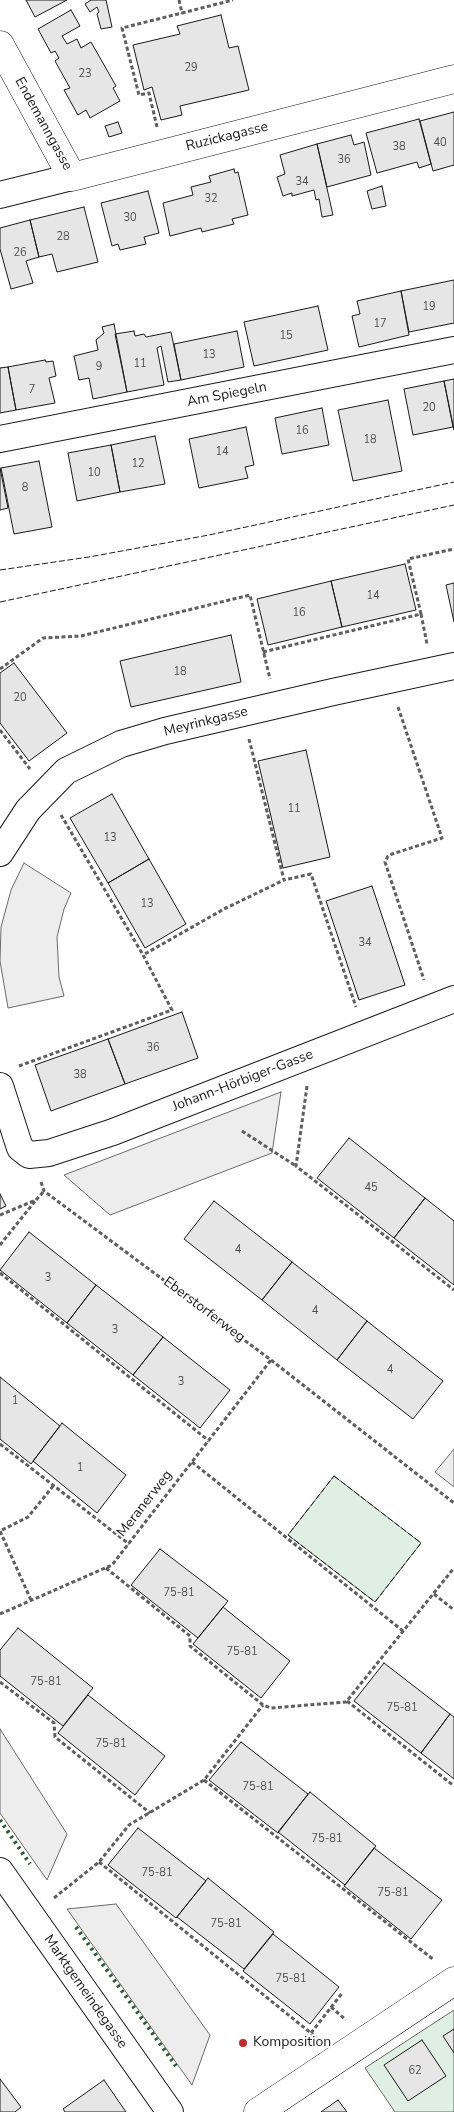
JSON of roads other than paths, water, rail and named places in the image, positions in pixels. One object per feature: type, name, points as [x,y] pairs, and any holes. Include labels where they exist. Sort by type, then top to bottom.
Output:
[{"type":"street","name":"Endemanngasse","points":[[0,45],[72,177]]},
{"type":"street","name":"Ruzickagasse","points":[[0,195],[454,79]]},
{"type":"street","name":"Am Spiegeln","points":[[0,439],[454,350]]},
{"type":"street","name":"Meyrinkgasse","points":[[0,853],[28,810],[66,772],[122,744],[276,705],[443,669]]},
{"type":"street","name":"Johann-Hörbiger-Gasse","points":[[0,1086],[20,1148],[30,1155],[49,1153],[113,1132],[443,1003]]},
{"type":"street","name":"Marktgemeindegasse","points":[[0,1872],[170,2112]]},
{"type":"street","points":[[258,2112],[341,2056],[447,1972]]},
{"type":"place","name":"Komposition","points":[[243,2043]]}]
